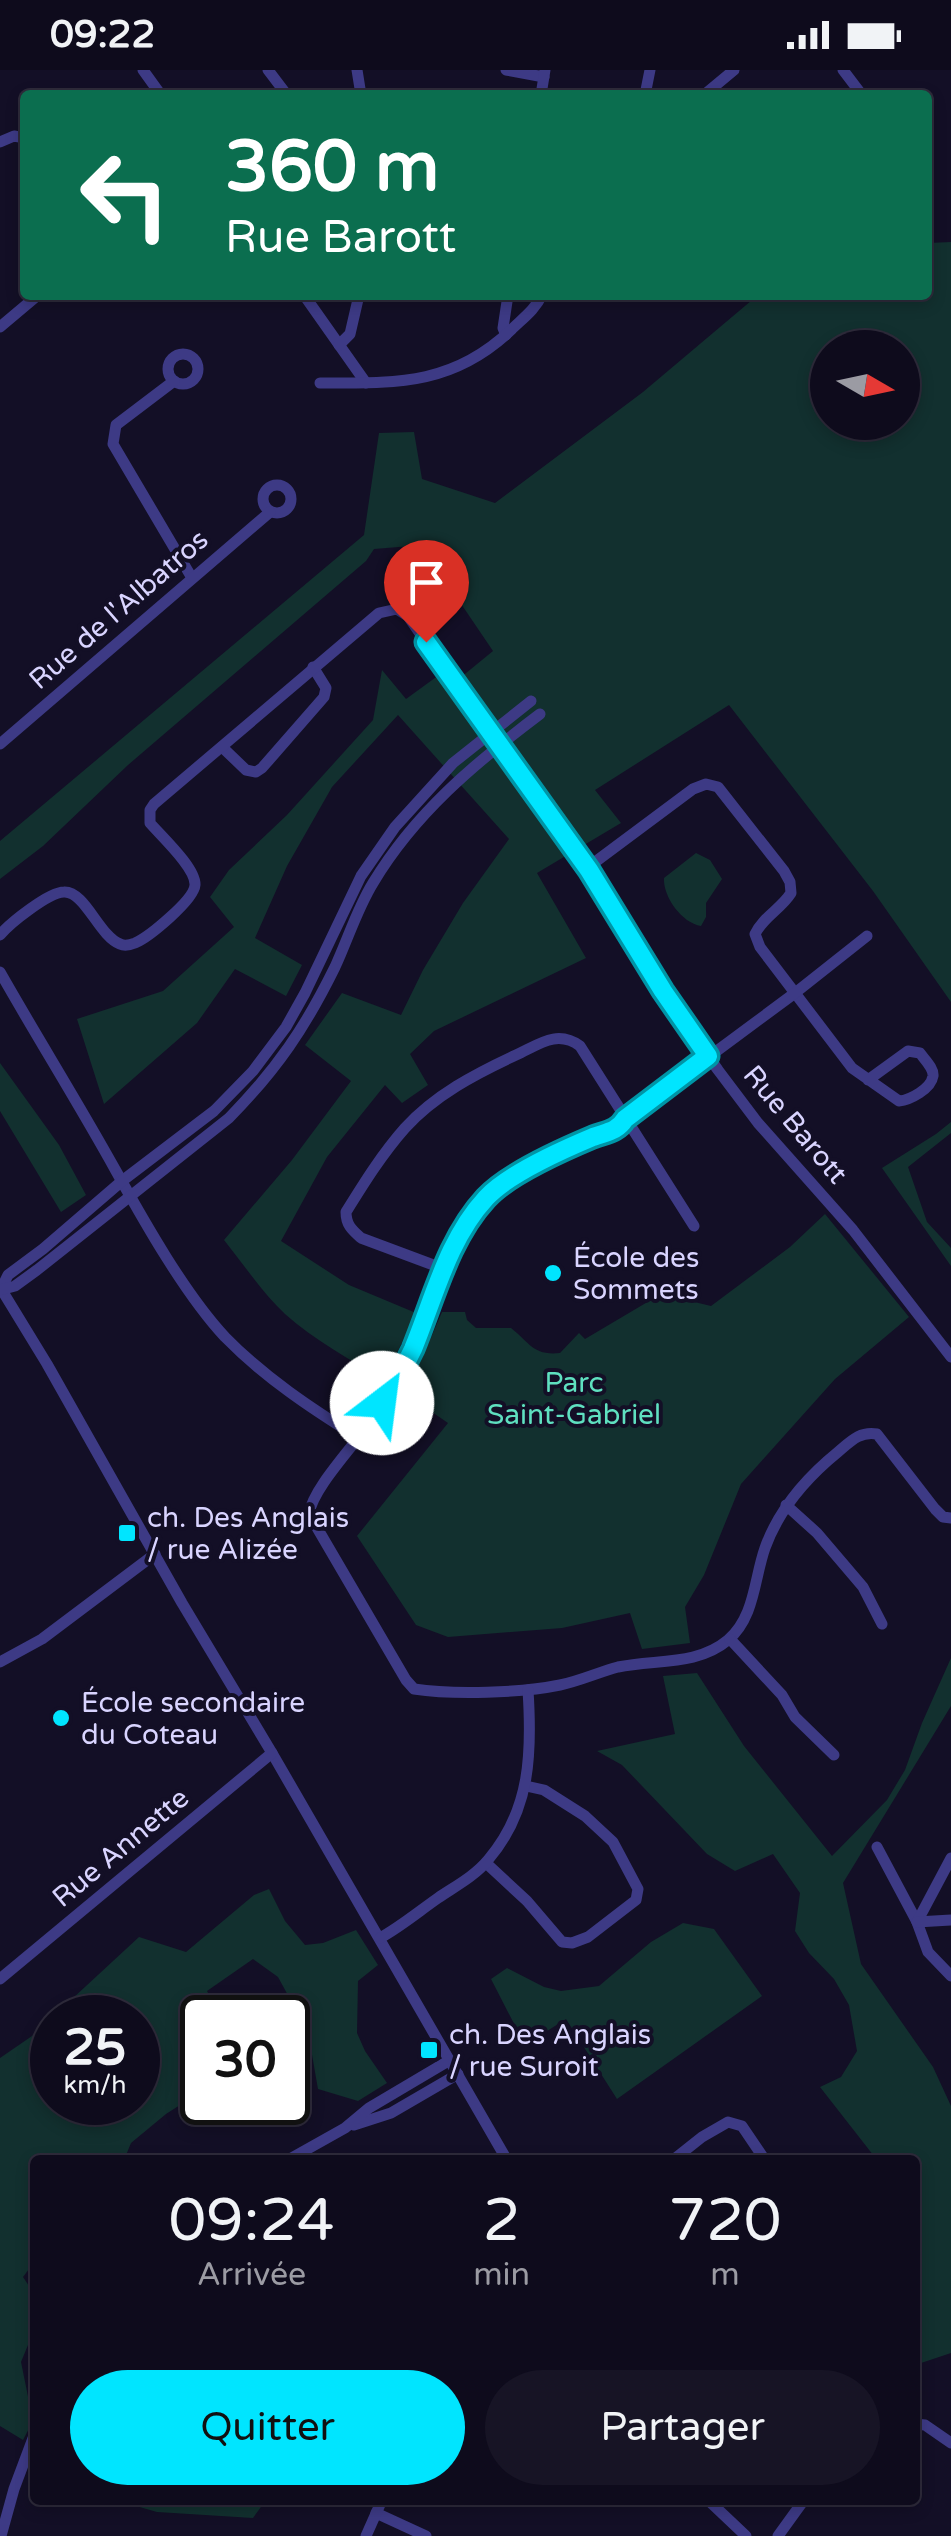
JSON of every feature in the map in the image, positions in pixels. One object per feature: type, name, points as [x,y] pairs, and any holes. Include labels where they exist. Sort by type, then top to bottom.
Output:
[{"type":"street","points":[[506,70],[544,73]]},
{"type":"street","points":[[710,90],[734,70]]},
{"type":"street","points":[[842,70],[858,90]]},
{"type":"street","points":[[0,328],[32,300]]},
{"type":"street","points":[[308,300],[366,383]]},
{"type":"street","points":[[339,344],[350,334],[357,300]]},
{"type":"street","points":[[506,335],[503,328],[507,300]]},
{"type":"street","points":[[320,383],[389,384],[453,369],[480,356],[539,300]]},
{"type":"street","points":[[174,381],[116,426],[114,444],[192,578]]},
{"type":"street","name":"Rue de l'Albatros","points":[[0,744],[270,512]]},
{"type":"street","name":"Rue Barott","points":[[0,935],[51,896],[64,892],[76,895],[102,928],[123,946],[133,945],[178,910],[196,887],[193,872],[150,823],[154,804],[380,613],[397,609],[408,616],[587,868],[663,991],[758,1124],[873,1254],[951,1356]]},
{"type":"street","points":[[222,747],[246,770],[256,772],[262,768],[324,697],[326,688],[313,667]]},
{"type":"street","points":[[0,1289],[8,1275],[214,1111],[264,1057],[305,994],[370,861],[408,810],[432,783],[530,702]]},
{"type":"street","points":[[0,1289],[15,1286],[37,1270],[230,1118],[280,1062],[318,1000],[372,885],[386,864],[435,801],[540,714]]},
{"type":"street","points":[[587,868],[693,789],[706,784],[718,787],[790,882],[791,893],[785,903],[760,923],[755,934],[760,948],[852,1068],[868,1080],[899,1101],[906,1101],[932,1081],[933,1075],[920,1053],[908,1051],[868,1080]]},
{"type":"street","points":[[867,936],[625,1119],[620,1127],[533,1166],[486,1198],[444,1268],[398,1378],[310,1504],[309,1514],[406,1680],[414,1689],[434,1692],[528,1690],[561,1685],[617,1668],[692,1659],[730,1638],[750,1608],[765,1548],[786,1505],[812,1473],[866,1432],[878,1434],[934,1508],[943,1517],[951,1518]]},
{"type":"street","points":[[0,972],[130,1195],[184,1282],[223,1334],[248,1359],[305,1403],[359,1438]]},
{"type":"street","points":[[444,1268],[361,1238],[351,1230],[346,1212],[376,1164],[406,1127],[436,1100],[474,1075],[555,1037],[570,1039],[580,1046],[694,1226]]},
{"type":"street","points":[[0,1289],[505,2155]]},
{"type":"street","points":[[786,1505],[817,1533],[863,1587],[882,1624]]},
{"type":"street","points":[[0,1662],[47,1635],[156,1554]]},
{"type":"street","points":[[730,1638],[782,1695],[796,1718],[834,1755]]},
{"type":"street","points":[[380,1938],[486,1863],[512,1820],[526,1786],[528,1690]]},
{"type":"street","name":"Rue Annette","points":[[0,1979],[272,1753]]},
{"type":"street","points":[[486,1863],[527,1900],[562,1942],[572,1944],[588,1936],[636,1900],[638,1889],[613,1842],[585,1816],[544,1790],[526,1786]]},
{"type":"street","points":[[877,1848],[917,1922],[928,1952],[951,1976]]},
{"type":"street","points":[[917,1922],[951,1858]]},
{"type":"street","points":[[917,1922],[951,1920]]},
{"type":"street","points":[[297,2155],[450,2060]]},
{"type":"street","points":[[345,2128],[391,2113],[458,2074]]},
{"type":"street","points":[[680,2155],[728,2122],[742,2126],[762,2155]]},
{"type":"street","points":[[920,2424],[948,2434]]},
{"type":"street","points":[[1,2536],[30,2446]]},
{"type":"street","points":[[366,2536],[380,2505]]},
{"type":"street","points":[[713,2505],[746,2536]]},
{"type":"street","points":[[778,2536],[800,2505]]},
{"type":"street","points":[[376,2513],[426,2536]]},
{"type":"green space","points":[[951,242],[951,1002],[873,891],[729,705],[595,790],[621,823],[537,873],[586,958],[434,1031],[410,1054],[428,1085],[402,1103],[385,1085],[327,1157],[281,1241],[349,1285],[416,1313],[384,1380],[320,1341],[285,1314],[224,1240],[292,1160],[351,1081],[305,1045],[342,993],[401,1015],[463,903],[509,839],[398,715],[332,787],[287,866],[255,938],[302,965],[286,996],[235,969],[197,1023],[104,1104],[77,1019],[163,991],[234,927],[210,897],[229,870],[287,815],[373,720],[382,670],[406,699],[439,675],[449,687],[493,651],[430,558],[411,546],[374,549],[366,561],[128,765],[43,846],[0,879],[0,841],[364,535],[379,433],[414,432],[422,479],[495,503],[643,392],[752,300],[932,300],[932,243]]},
{"type":"green space","points":[[696,853],[710,860],[722,879],[706,903],[701,926],[687,920],[675,908],[664,878]]},
{"type":"green space","points":[[0,1063],[59,1145],[86,1195],[61,1212],[0,1111]]},
{"type":"green space","points":[[951,1122],[951,1133],[908,1167],[927,1222],[951,1248],[951,1266],[882,1168]]},
{"type":"green space","name":"Parc Saint-Gabriel","points":[[825,1214],[909,1317],[835,1379],[741,1484],[704,1575],[685,1607],[690,1643],[642,1649],[630,1613],[562,1628],[448,1637],[416,1625],[357,1536],[448,1423],[403,1392],[442,1312],[465,1312],[476,1328],[511,1328],[537,1350],[560,1353],[579,1333],[585,1339],[661,1294],[711,1306],[790,1247]]},
{"type":"green space","points":[[951,1658],[951,1706],[843,1883],[861,1964],[933,2067],[951,2106],[951,2353],[920,2363],[920,2155],[873,2155],[820,2087],[841,2077],[857,2051],[849,2005],[834,1979],[809,1953],[795,1931],[800,1893],[773,1854],[735,1871],[707,1854],[622,1765],[597,1751],[675,1734],[663,1676],[697,1673],[744,1746],[832,1856],[887,1800],[905,1770]]},
{"type":"green space","points":[[269,1889],[285,1921],[305,1945],[323,1943],[356,1930],[378,1965],[358,1981],[357,2033],[387,2083],[358,2101],[318,2089],[310,2043],[310,1995],[288,1995],[278,1977],[253,1959],[207,1991],[209,1995],[180,1995],[180,2105],[160,2119],[160,1995],[76,1995],[139,1937],[186,1952],[254,1895]]},
{"type":"green space","points":[[683,1923],[714,1929],[762,1996],[617,2099],[566,2019],[525,2045],[491,1979],[507,1968],[561,1991],[599,1986],[651,1942]]},
{"type":"green space","points":[[30,2037],[30,2125],[153,2125],[131,2143],[126,2155],[30,2155],[30,2268],[23,2277],[30,2288],[30,2340],[21,2362],[30,2427],[23,2440],[0,2426],[0,2058]]},
{"type":"green space","points":[[132,2505],[262,2505],[253,2518],[157,2512]]},
{"type":"place","name":"École des Sommets","points":[[553,1273]]},
{"type":"place","name":"ch. Des Anglais / rue Alizée","points":[[127,1533]]},
{"type":"place","name":"École secondaire du Coteau","points":[[61,1718]]},
{"type":"place","name":"ch. Des Anglais / rue Suroit","points":[[429,2050]]},
{"type":"route","points":[[382,1403],[411,1353],[449,1258],[486,1198],[514,1176],[620,1127],[625,1119],[708,1056],[589,870],[426,642]]}]
